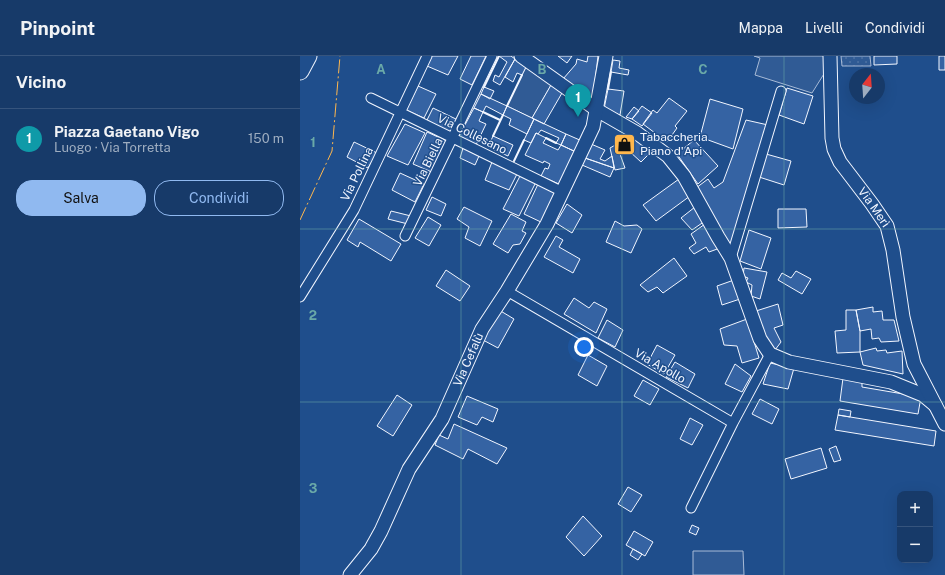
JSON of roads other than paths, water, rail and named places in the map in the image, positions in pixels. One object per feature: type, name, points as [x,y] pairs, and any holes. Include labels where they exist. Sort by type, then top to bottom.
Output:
[{"type":"highway","points":[[300,71],[308,56]]},
{"type":"street","name":"Via Pollina","points":[[300,297],[354,210],[427,56]]},
{"type":"street","name":"Via Biella","points":[[405,236],[492,56]]},
{"type":"street","points":[[521,56],[597,110],[637,133],[668,156],[684,176],[730,258],[760,339],[770,354],[789,362],[891,382],[923,395],[935,405]]},
{"type":"street","name":"Via Cefalù","points":[[350,575],[370,549],[381,531],[409,469],[433,435],[450,404],[482,329],[507,291],[547,224],[563,192],[593,127],[606,56]]},
{"type":"street","name":"Via Merì","points":[[830,56],[832,138],[834,149],[840,162],[872,204],[886,226],[893,250],[903,317],[914,364],[945,424]]},
{"type":"street","points":[[730,258],[781,91]]},
{"type":"street","name":"Via Collesano","points":[[371,98],[563,192]]},
{"type":"street","name":"Via Apollo","points":[[507,291],[733,423]]},
{"type":"street","points":[[690,508],[770,354]]},
{"type":"street","points":[[891,382],[904,381],[910,376],[914,364]]},
{"type":"place","name":"Piazza Gaetano Vigo","points":[[578,117]]},
{"type":"place","name":"Tabaccheria Piano d'Api","points":[[624,144]]}]
